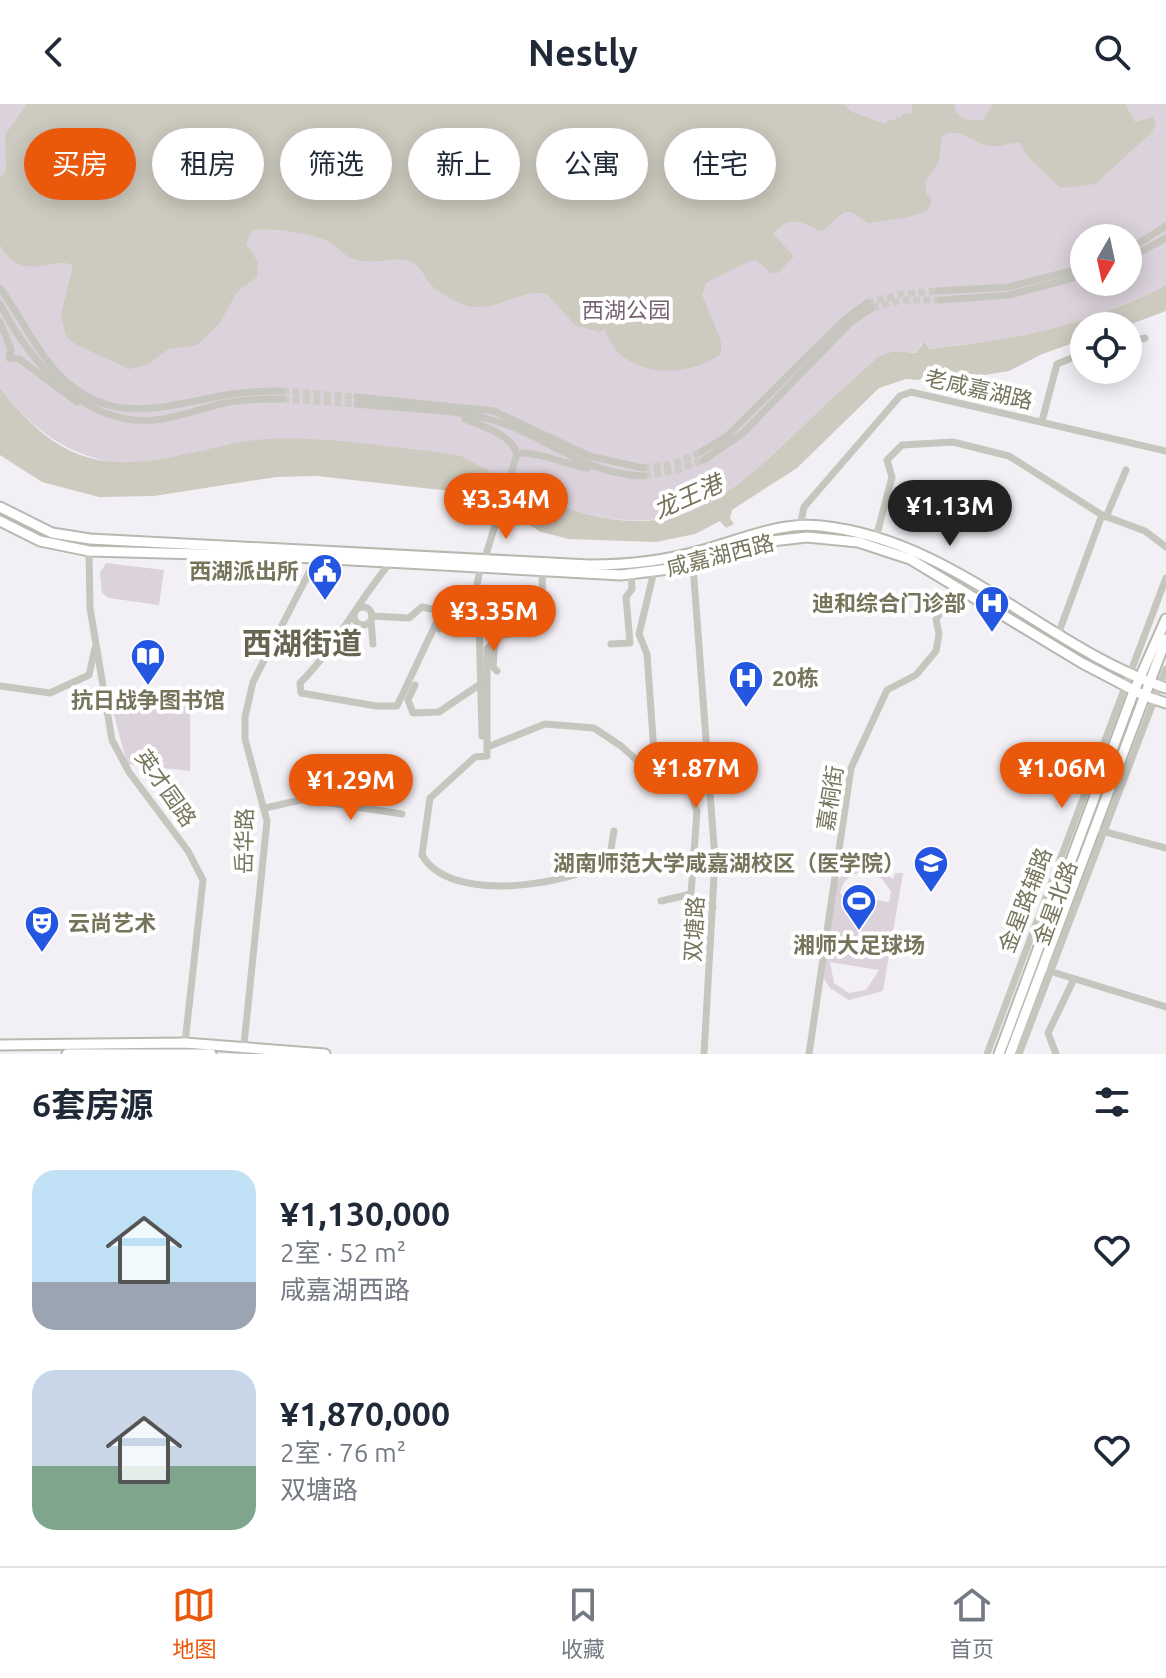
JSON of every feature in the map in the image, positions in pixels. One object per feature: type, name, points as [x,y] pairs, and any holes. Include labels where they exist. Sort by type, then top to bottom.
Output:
[{"type":"main road","name":"咸嘉湖西路","points":[[0,507],[52,533],[90,539],[482,565],[542,572],[631,574],[693,566],[763,542],[807,537],[858,542],[910,559],[1130,688],[1166,703]]},
{"type":"main road","name":"咸嘉湖西路","points":[[0,521],[40,541],[89,551],[318,555],[390,563],[482,565],[650,562],[800,526],[821,525],[912,549],[961,572],[1059,632],[1135,675],[1159,685]]},
{"type":"main road","name":"金星北路","points":[[999,1054],[1130,688],[1166,619]]},
{"type":"main road","name":"金星北路","points":[[1010,1054],[1150,698],[1159,685],[1166,639]]},
{"type":"main road","points":[[0,1045],[185,1043],[243,1051],[325,1054]]},
{"type":"main road","points":[[67,1054],[211,1054]]},
{"type":"street","points":[[1142,241],[1166,226]]},
{"type":"street","points":[[1142,251],[1166,238]]},
{"type":"street","points":[[939,296],[1009,287],[1070,274]]},
{"type":"street","points":[[0,288],[44,356],[67,383],[92,400],[142,411],[249,391],[282,395],[223,403],[154,420],[106,413],[75,401],[19,359],[5,361]]},
{"type":"street","points":[[0,304],[14,331],[58,383],[106,413]]},
{"type":"street","points":[[703,456],[845,319],[869,306]]},
{"type":"street","points":[[0,322],[11,349],[5,361]]},
{"type":"street","points":[[1042,421],[1057,364],[1070,359]]},
{"type":"street","name":"老咸嘉湖路","points":[[800,526],[804,507],[893,409],[900,396],[911,392],[1166,451]]},
{"type":"street","points":[[517,454],[532,452],[556,463],[597,469],[643,472],[589,456],[494,411],[357,400],[508,425],[597,469]]},
{"type":"street","points":[[456,414],[507,438],[515,445],[517,454],[473,604],[476,612],[482,736]]},
{"type":"street","points":[[876,538],[892,477],[887,460],[902,445],[953,442],[1009,456],[1104,516],[1145,531],[1166,547]]},
{"type":"street","points":[[1059,632],[1104,516],[1126,470]]},
{"type":"street","name":"英才园路","points":[[89,551],[90,608],[112,740],[129,772],[188,851],[203,880],[185,1043]]},
{"type":"street","name":"岳华路","points":[[243,1051],[265,849],[265,808],[245,739],[245,717],[253,682],[318,555]]},
{"type":"street","points":[[373,644],[372,618],[409,618],[422,607],[436,610],[439,617],[397,706],[376,706],[301,693],[300,683],[328,651],[362,596],[390,563]]},
{"type":"street","name":"双塘路","points":[[693,566],[715,859],[704,1054]]},
{"type":"street","points":[[654,571],[639,634],[647,654],[655,766],[692,774]]},
{"type":"street","points":[[542,572],[543,617],[527,632],[501,635],[487,649],[490,746],[487,756],[475,757],[430,798],[422,855],[437,873],[464,883],[561,881],[609,861],[614,831]]},
{"type":"street","points":[[611,644],[630,643],[626,597],[632,589],[631,574]]},
{"type":"street","points":[[1135,675],[1166,578]]},
{"type":"street","name":"嘉桐街","points":[[809,1054],[851,768],[887,690],[916,675],[936,651],[939,634],[936,619],[960,587]]},
{"type":"street","points":[[476,612],[448,609],[408,700],[413,713],[439,712],[479,685]]},
{"type":"street","points":[[495,639],[493,667],[497,671]]},
{"type":"street","points":[[0,686],[50,693],[89,675],[97,641]]},
{"type":"street","points":[[1159,685],[1166,669]]},
{"type":"street","name":"金星路辅路","points":[[987,1054],[1130,688]]},
{"type":"street","points":[[490,746],[545,724],[597,734],[651,773],[690,790],[697,811],[691,894],[695,901],[713,907]]},
{"type":"street","points":[[265,808],[305,799],[402,814]]},
{"type":"street","points":[[1099,831],[1166,848]]},
{"type":"street","points":[[661,901],[691,894]]},
{"type":"street","points":[[1019,1054],[1045,970],[1166,1007]]},
{"type":"street","points":[[1056,1054],[1048,1033],[1073,981]]},
{"type":"green space","name":"西湖公园","points":[[0,104],[1166,104],[1166,285],[1138,299],[1106,312],[1070,312],[1070,323],[1051,329],[929,349],[921,343],[918,353],[894,351],[879,356],[751,473],[697,508],[668,517],[636,521],[600,517],[546,500],[460,456],[445,453],[270,439],[139,464],[117,463],[97,459],[60,444],[14,405],[0,388]]},
{"type":"green space","points":[[106,563],[164,570],[159,605],[109,598],[102,593],[100,573]]},
{"type":"green space","points":[[190,705],[190,771],[127,764],[113,711]]},
{"type":"green space","points":[[867,864],[876,866],[893,879],[895,873],[903,873],[883,991],[849,1000],[830,988],[821,974],[836,881],[850,869]],"holes":[[[866,870],[882,879],[891,891],[889,902],[840,894],[848,878]],[[830,962],[879,970],[866,990],[849,993],[834,983]]]},
{"type":"shaded area","points":[[27,104],[843,104],[852,112],[885,124],[888,120],[895,120],[896,116],[900,119],[902,114],[911,114],[913,104],[954,104],[956,113],[973,121],[984,119],[993,104],[1125,104],[1135,122],[1153,117],[1156,124],[1151,133],[1095,184],[1061,188],[1028,157],[1020,143],[993,146],[955,132],[942,136],[939,161],[925,182],[927,195],[932,199],[928,210],[909,217],[868,223],[852,212],[844,212],[822,231],[798,222],[786,223],[773,234],[794,256],[778,273],[771,273],[757,261],[750,261],[706,283],[702,295],[721,341],[721,354],[706,363],[671,371],[654,370],[624,357],[612,345],[605,329],[599,332],[575,325],[547,294],[527,295],[486,307],[464,305],[432,286],[419,267],[411,262],[402,259],[356,260],[321,238],[269,229],[252,231],[246,244],[258,262],[257,277],[237,292],[219,324],[197,345],[169,349],[147,365],[129,369],[75,344],[66,336],[61,315],[73,265],[27,266],[9,257],[0,245],[0,178],[6,170],[5,135]]},
{"type":"shaded area","name":"龙王港","points":[[1166,285],[1166,311],[1142,320],[1142,312],[1106,312],[1109,311]]},
{"type":"shaded area","name":"龙王港","points":[[1070,323],[1070,344],[1009,371],[985,375],[943,373],[918,380],[906,379],[879,388],[797,468],[732,510],[730,518],[734,524],[726,528],[720,521],[695,534],[656,542],[569,539],[541,532],[512,514],[450,491],[317,476],[276,477],[154,496],[99,497],[42,482],[0,455],[0,388],[21,413],[62,447],[107,461],[160,459],[259,440],[291,438],[357,443],[461,456],[546,500],[600,517],[636,521],[668,518],[697,508],[751,474],[879,356],[894,351],[917,353],[923,342],[929,349]]},
{"type":"tunnel","points":[[867,303],[903,294],[938,291]]},
{"type":"tunnel","points":[[872,308],[902,300],[940,300]]},
{"type":"tunnel","points":[[282,391],[357,397]]},
{"type":"tunnel","points":[[282,399],[357,404]]},
{"type":"tunnel","points":[[643,468],[674,464],[701,452]]},
{"type":"tunnel","points":[[644,476],[677,470],[704,460]]},
{"type":"place","name":"西湖派出所","points":[[325,602]]},
{"type":"place","name":"迪和综合门诊部","points":[[992,634]]},
{"type":"place","name":"抗日战争图书馆","points":[[148,687]]},
{"type":"place","name":"20栋","points":[[746,709]]},
{"type":"place","name":"湖南师范大学咸嘉湖校区（医学院）","points":[[931,894]]},
{"type":"place","name":"湘师大足球场","points":[[859,932]]},
{"type":"place","name":"云尚艺术","points":[[42,954]]},
{"type":"district","name":"西湖街道","points":[[302,644]]}]
